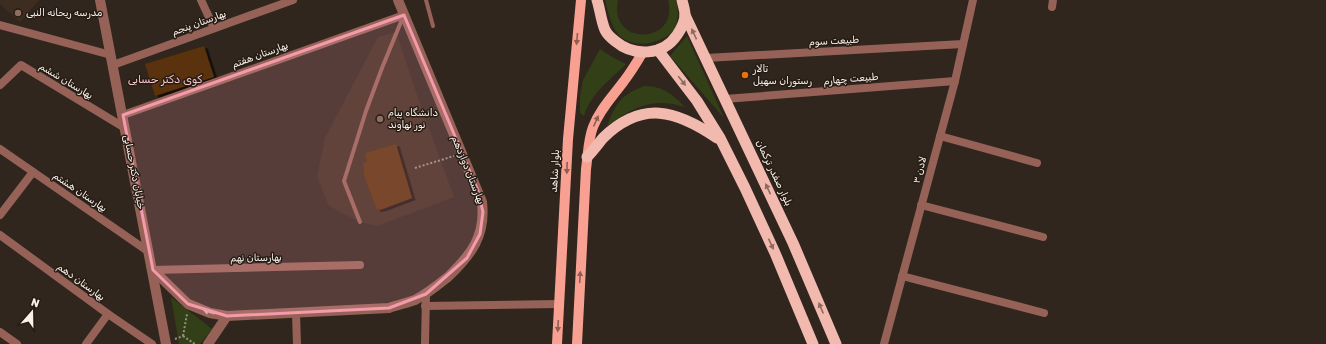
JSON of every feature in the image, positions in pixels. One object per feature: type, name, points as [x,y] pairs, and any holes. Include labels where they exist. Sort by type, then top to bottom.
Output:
[{"type":"highway","points":[[597,0],[605,30],[620,45],[630,50],[643,52],[658,50],[667,45],[675,38],[682,27],[685,15]]},
{"type":"highway","name":"بلوار صفدر ترکمان","points":[[682,0],[685,15],[793,243],[836,344]]},
{"type":"highway","points":[[658,50],[697,101],[746,188],[775,252],[813,344]]},
{"type":"highway","points":[[588,157],[603,138],[620,124],[633,117],[652,113],[669,114],[684,118],[720,140]]},
{"type":"main road","name":"بلوار شاهد","points":[[557,344],[568,139],[581,0]]},
{"type":"main road","points":[[577,344],[588,157],[593,128],[599,114],[625,80],[643,52]]},
{"type":"street","name":"خیابان دکتر حسابی","points":[[100,0],[166,344]]},
{"type":"street","points":[[201,0],[214,28]]},
{"type":"street","name":"بهارستان پنجم","points":[[112,60],[214,28],[292,0]]},
{"type":"street","name":"بهارستان دوازدهم","points":[[188,304],[210,313],[227,316],[389,308],[414,300],[426,294],[467,258],[477,242],[482,227],[484,212],[482,202],[398,0]]},
{"type":"street","name":"لادن ۳","points":[[884,344],[955,80],[974,0]]},
{"type":"street","name":"بهارستان هفتم","points":[[123,115],[404,15]]},
{"type":"street","points":[[0,25],[112,60]]},
{"type":"street","name":"طبیعت سوم","points":[[706,58],[963,44]]},
{"type":"street","name":"بهارستان ششم","points":[[0,86],[21,66],[125,128]]},
{"type":"street","name":"طبیعت چهارم","points":[[725,99],[955,80]]},
{"type":"street","points":[[940,136],[1037,163]]},
{"type":"street","name":"بهارستان هشتم","points":[[0,149],[149,252]]},
{"type":"street","points":[[0,215],[33,172]]},
{"type":"street","points":[[921,205],[1043,237]]},
{"type":"street","name":"بهارستان دهم","points":[[0,235],[108,314],[152,344]]},
{"type":"street","name":"بهارستان نهم","points":[[153,270],[360,265]]},
{"type":"street","points":[[153,270],[188,304]]},
{"type":"street","points":[[902,276],[1044,313]]},
{"type":"street","points":[[424,344],[426,294]]},
{"type":"street","points":[[425,306],[559,304]]},
{"type":"street","points":[[296,313],[297,344]]},
{"type":"street","points":[[86,344],[108,314]]},
{"type":"street","points":[[208,344],[227,316]]},
{"type":"street","points":[[0,332],[17,344]]},
{"type":"lane","points":[[426,0],[433,26]]},
{"type":"lane","points":[[360,222],[344,181],[366,111],[404,15]]},
{"type":"path","points":[[415,168],[461,154]]},
{"type":"path","points":[[188,304],[183,336],[195,344]]},
{"type":"highlighted area","points":[[404,15],[478,191],[483,212],[480,234],[467,258],[426,294],[389,308],[227,316],[188,304],[153,270],[123,115]]},
{"type":"shaded area","name":"مدرسه ریحانه النبی","points":[[0,0],[39,0],[20,22],[0,4]]},
{"type":"shaded area","name":"دانشگاه پیام نور نهاوند","points":[[396,32],[454,197],[377,226],[360,222],[329,206],[317,177],[325,138],[378,37]]},
{"type":"green space","points":[[605,0],[618,0],[618,15],[623,26],[633,33],[644,34],[655,32],[664,26],[669,15],[668,0],[676,0],[678,12],[676,25],[672,32],[660,40],[645,44],[630,42],[618,34],[613,27]]},
{"type":"green space","points":[[687,36],[724,118],[670,56]]},
{"type":"green space","points":[[600,49],[626,64],[591,100],[584,116],[580,113],[580,96],[583,80]]},
{"type":"green space","points":[[644,86],[663,89],[685,107],[663,103],[644,106],[635,109],[607,126],[613,111],[620,101],[636,89]]},
{"type":"green space","points":[[171,297],[212,329],[200,344],[179,344]]},
{"type":"building","points":[[204,46],[214,77],[155,96],[145,64]]},
{"type":"building","name":"دانشگاه پیام نور نهاوند","points":[[396,144],[412,198],[377,210],[364,176],[363,163],[367,162],[365,153]]},
{"type":"place","name":"مدرسه ریحانه النبی","points":[[18,13]]},
{"type":"place","name":"تالار رستوران سهیل","points":[[745,75]]},
{"type":"place","name":"دانشگاه پیام نور نهاوند","points":[[380,119]]},
{"type":"district","name":"کوی دکتر حسابی","points":[[165,79]]}]
